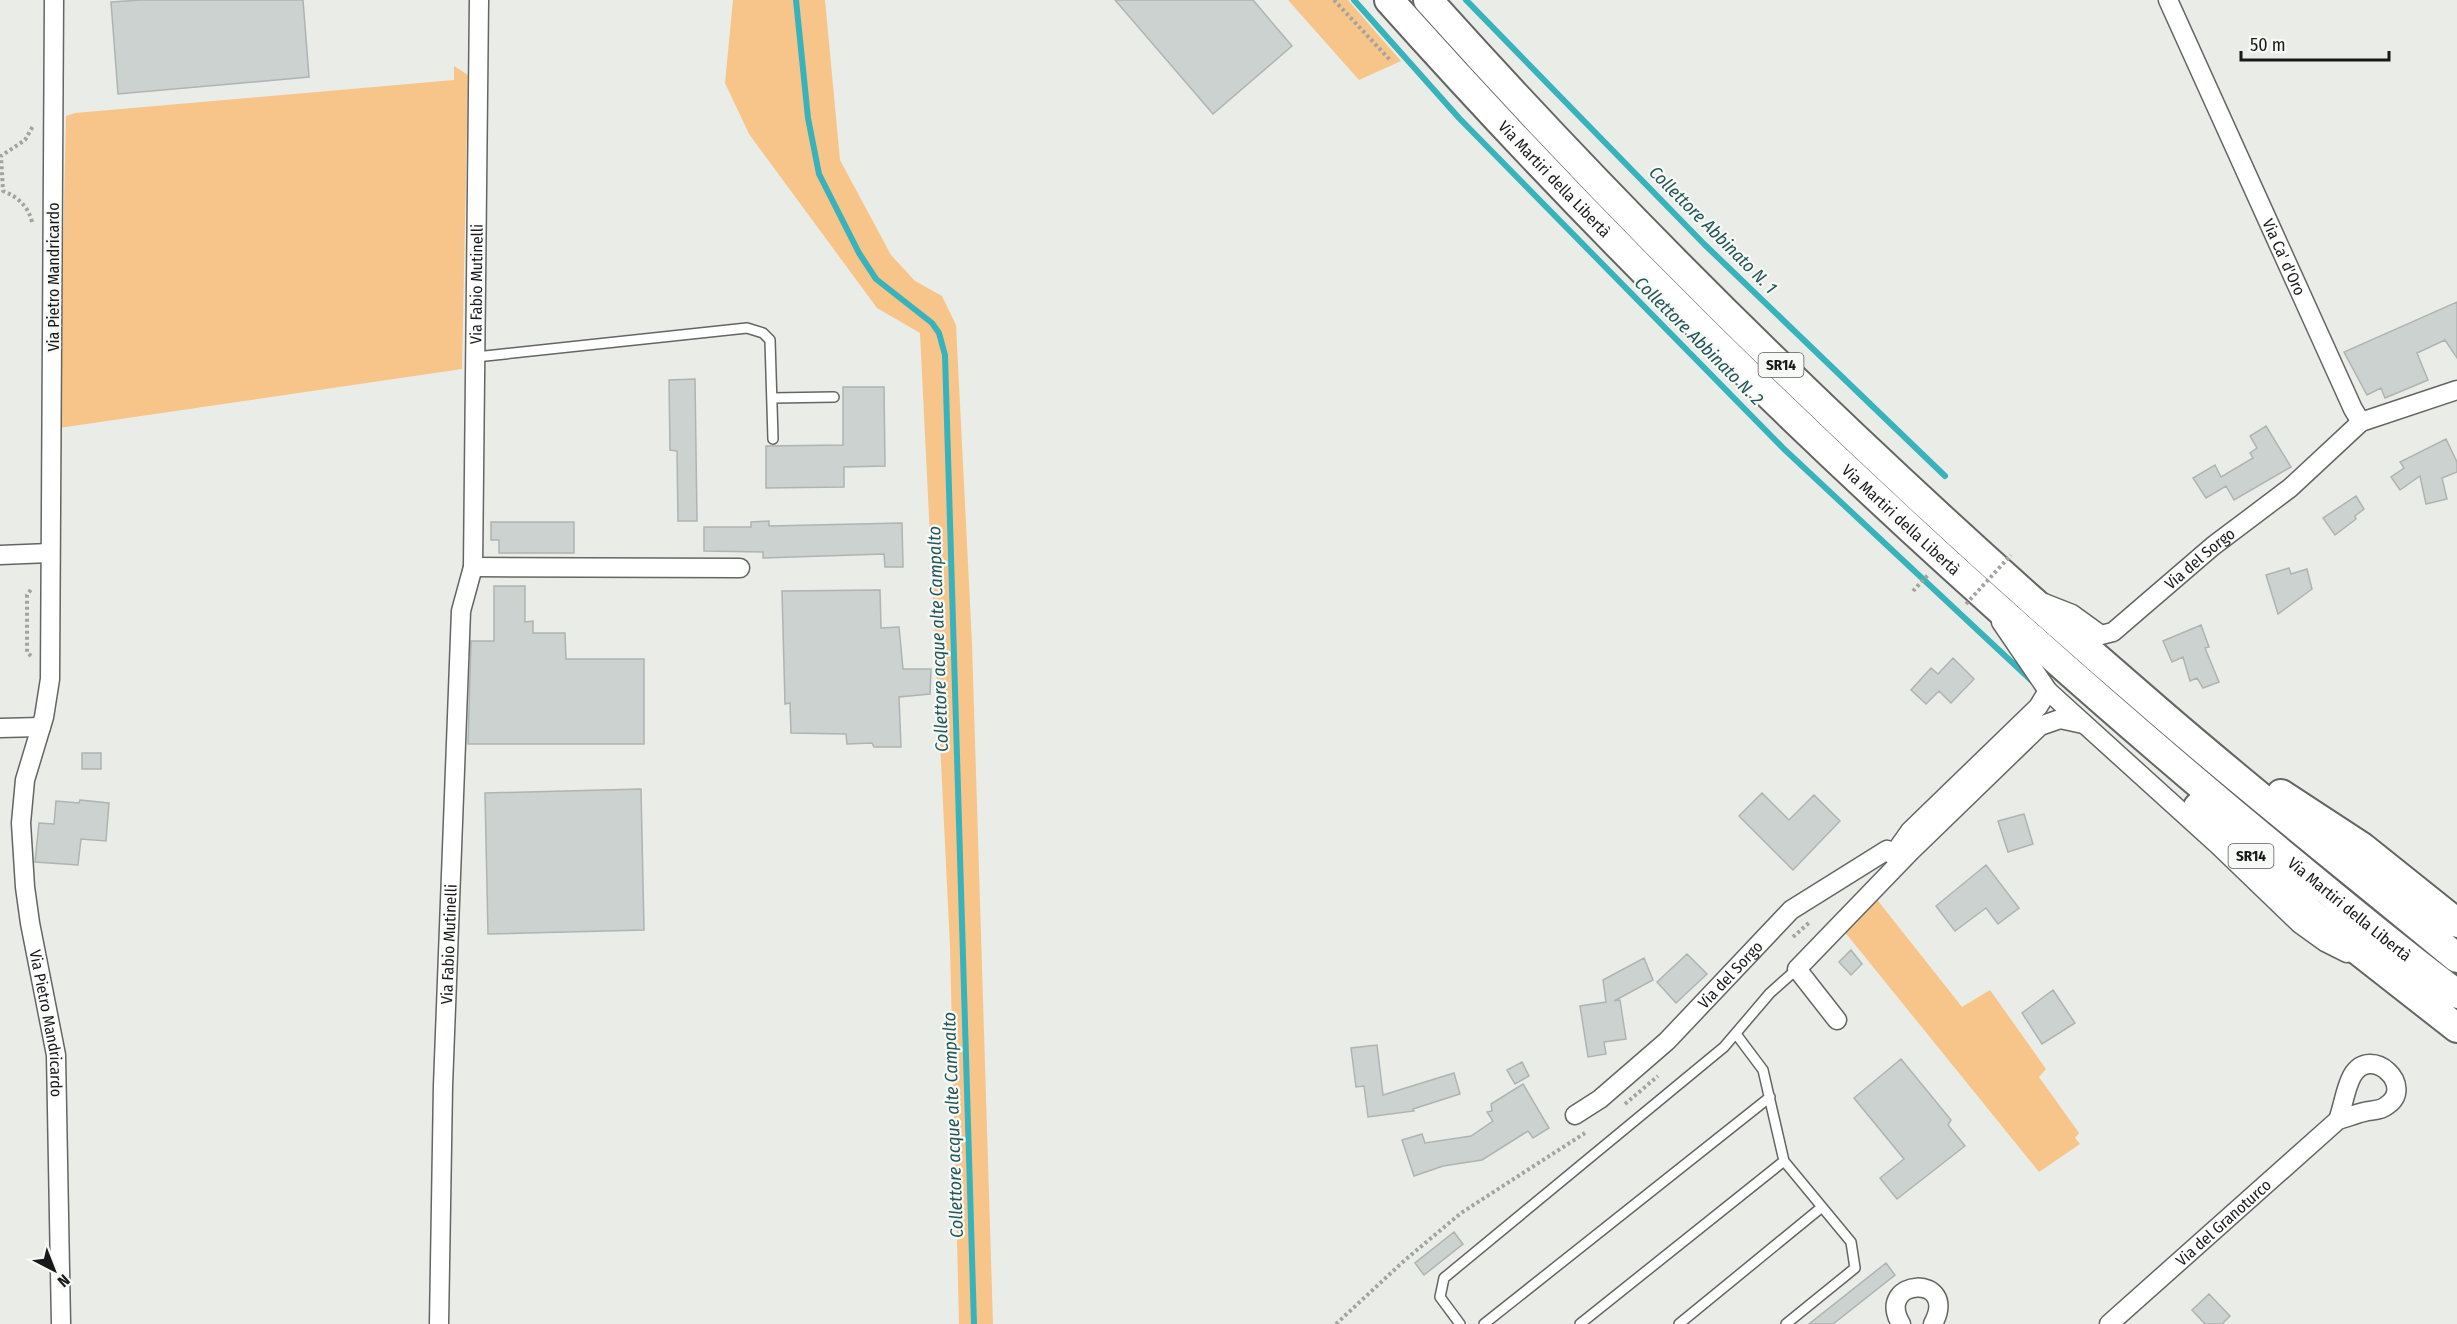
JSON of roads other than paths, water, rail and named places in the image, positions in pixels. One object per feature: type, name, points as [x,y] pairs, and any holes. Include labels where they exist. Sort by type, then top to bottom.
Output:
[{"type":"main road","name":"Via Martiri della Libertà","points":[[1389,0],[1456,75],[1603,229],[1975,600],[2061,666],[2190,777],[2457,994]]},
{"type":"main road","name":"Via Martiri della Libertà","points":[[1428,0],[1623,208],[1762,346],[1928,505],[2155,709],[2254,793],[2457,958]]},
{"type":"main road","name":"SR14","points":[[2061,666],[2152,767],[2207,815],[2309,912],[2457,1028]]},
{"type":"main road","name":"SR14","points":[[2155,709],[2252,769],[2290,801],[2362,847],[2457,923]]},
{"type":"street","name":"Via Pietro Mandricardo","points":[[54,0],[42,554],[50,679],[41,727],[25,780],[21,823],[30,923],[56,1055],[61,1324]]},
{"type":"street","name":"Via Fabio Mutinelli","points":[[439,1324],[443,1086],[461,611],[473,567],[479,0]]},
{"type":"street","name":"Via Ca' d'Oro","points":[[2168,0],[2353,409],[2361,422]]},
{"type":"street","points":[[2361,422],[2457,390]]},
{"type":"street","name":"Via del Sorgo","points":[[2027,596],[2072,614],[2101,635],[2113,632],[2213,546],[2290,488],[2361,422]]},
{"type":"street","points":[[0,555],[42,554]]},
{"type":"street","points":[[473,567],[740,568]]},
{"type":"street","points":[[1975,600],[2048,691],[2218,845],[2300,924],[2325,942],[2378,966]]},
{"type":"street","name":"Via del Sorgo","points":[[1896,859],[1910,831],[2038,707],[2048,691]]},
{"type":"street","name":"Via del Sorgo","points":[[1797,969],[1896,859],[2040,726],[2060,719],[2084,725]]},
{"type":"street","points":[[0,728],[41,727]]},
{"type":"street","name":"Via del Sorgo","points":[[1575,1115],[1600,1099],[1667,1041],[1791,910],[1887,850],[1896,859]]},
{"type":"street","points":[[1797,969],[1838,1020]]},
{"type":"street","name":"Via del Granoturco","points":[[2109,1324],[2338,1120]]},
{"type":"street","points":[[1900,1324],[1896,1317],[1896,1305],[1901,1295],[1909,1287],[1919,1286],[1928,1289],[1935,1296],[1938,1315],[1933,1324]]},
{"type":"lane","points":[[476,357],[747,328],[763,333],[770,340],[773,440]]},
{"type":"lane","points":[[772,398],[834,397]]},
{"type":"lane","points":[[1460,1324],[1440,1297],[1444,1278],[1725,1047],[1770,993],[1797,969]]},
{"type":"lane","points":[[1736,1034],[1763,1070],[1784,1161],[1851,1242],[1855,1268],[1786,1324]]},
{"type":"lane","points":[[1484,1324],[1770,1097]]},
{"type":"lane","points":[[1580,1324],[1784,1161]]},
{"type":"lane","points":[[1679,1324],[1822,1207]]},
{"type":"waterway","name":"Collettore acque alte Campalto","points":[[796,0],[808,118],[819,174],[859,253],[876,279],[932,323],[939,333],[945,355],[974,1324]]},
{"type":"waterway","name":"Collettore Abbinato N. 2","points":[[1354,0],[1459,118],[1784,449],[2032,681]]},
{"type":"waterway","name":"Collettore Abbinato N. 1","points":[[1466,0],[1704,244],[1945,476]]}]
